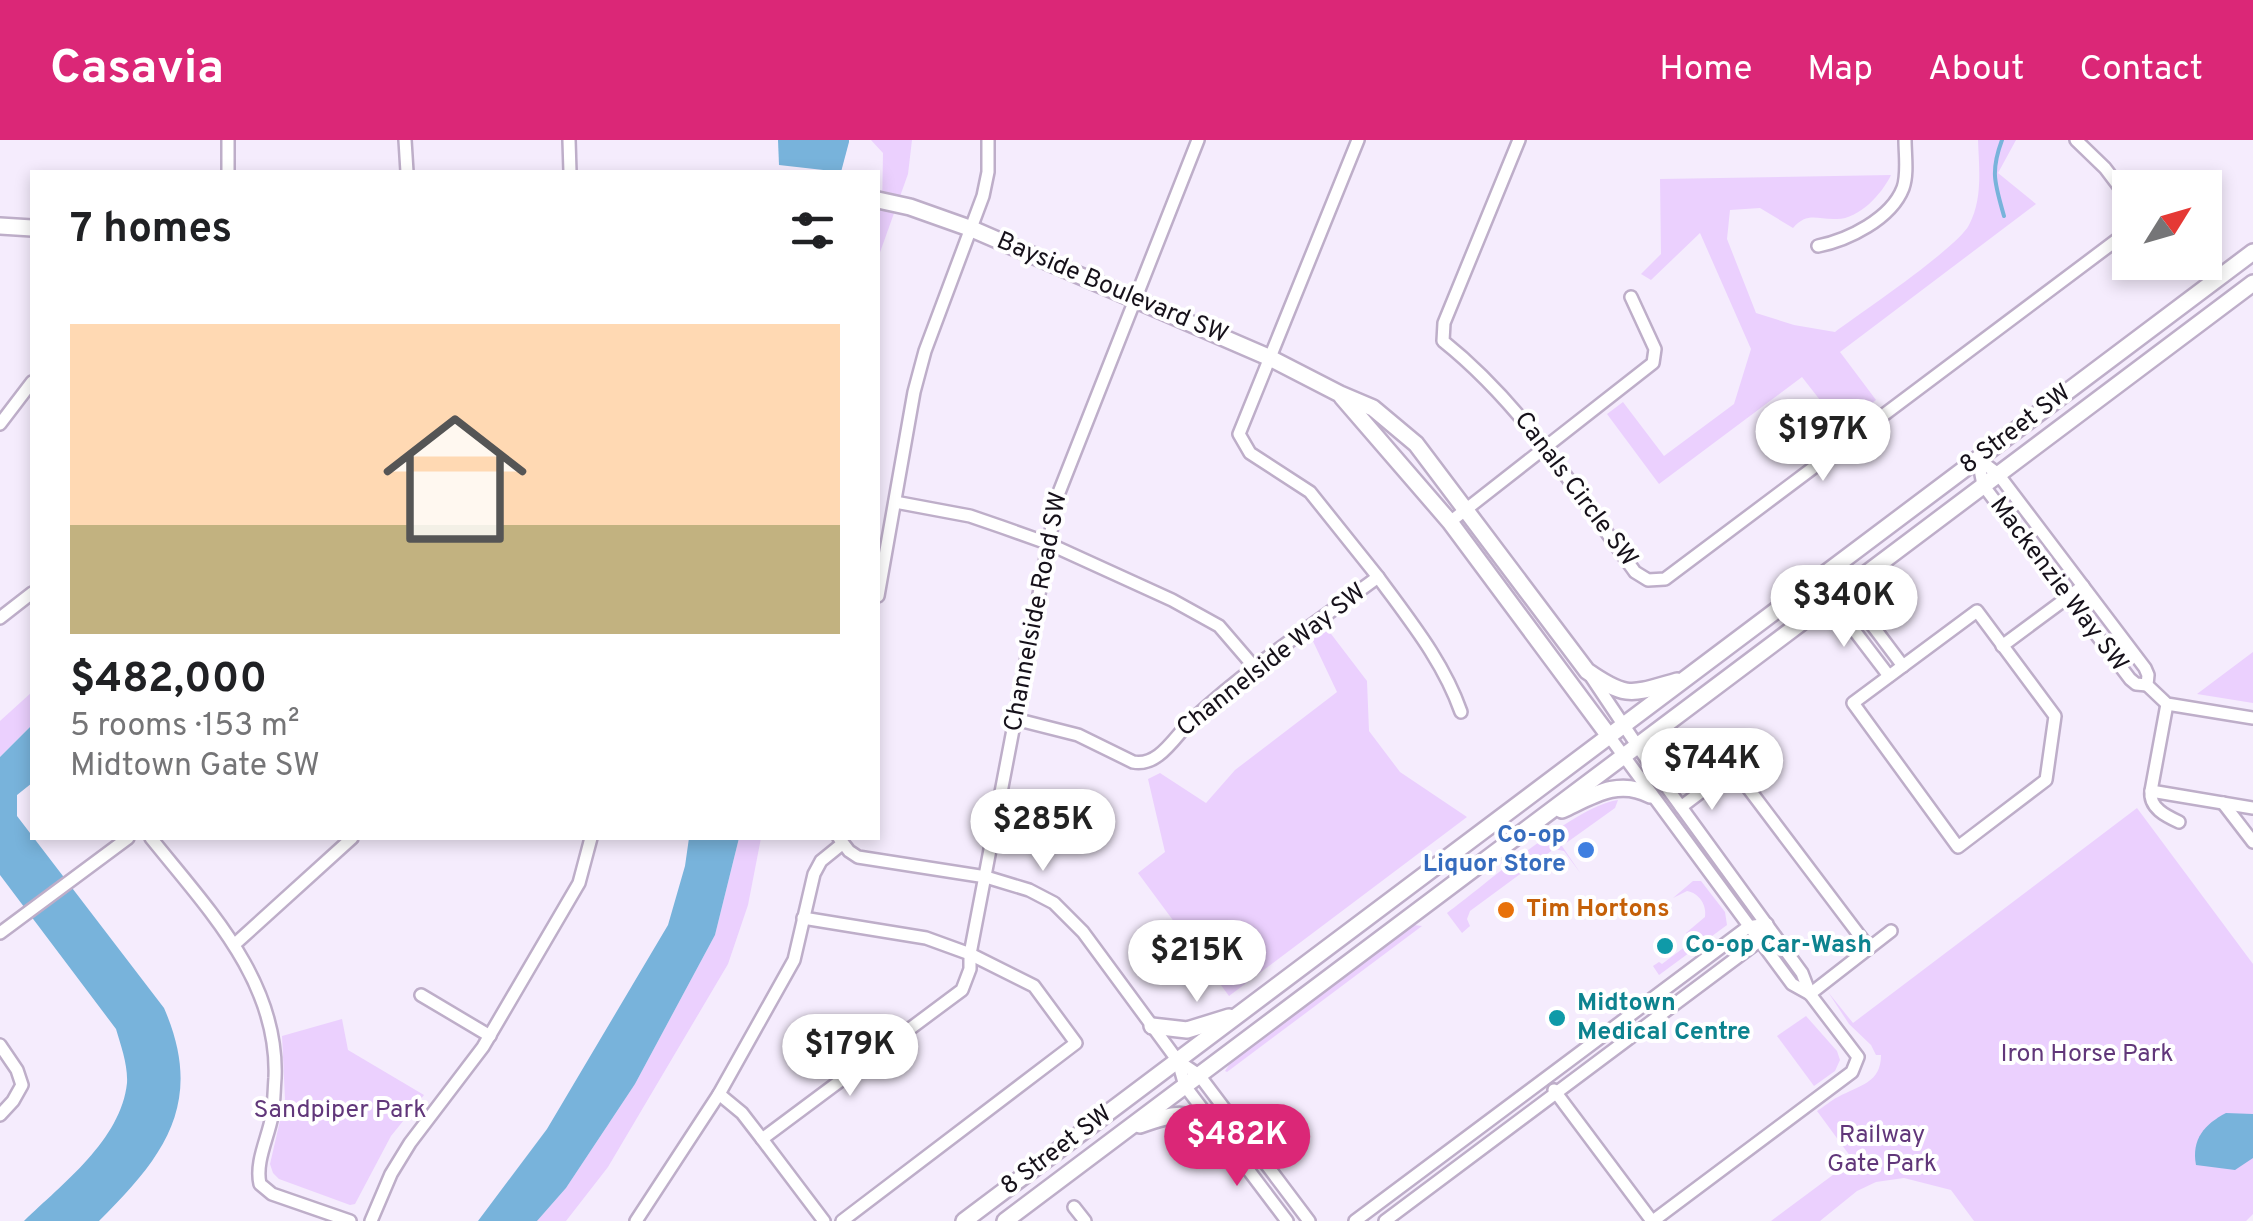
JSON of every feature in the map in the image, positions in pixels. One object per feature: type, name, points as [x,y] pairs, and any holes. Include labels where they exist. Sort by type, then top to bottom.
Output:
[{"type":"main road","name":"Bayside Boulevard SW","points":[[880,200],[972,229],[1268,357],[1373,408],[1416,444],[1587,671]]},
{"type":"main road","points":[[0,226],[30,228]]},
{"type":"main road","name":"8 Street SW","points":[[964,1221],[2253,252]]},
{"type":"main road","name":"8 Street SW","points":[[1005,1221],[2253,283]]},
{"type":"main road","name":"Bayside Boulevard SW","points":[[1340,394],[1450,522],[1609,736]]},
{"type":"main road","points":[[1587,671],[1614,690],[1630,693],[1684,679]]},
{"type":"main road","points":[[1536,822],[1610,788],[1631,787],[1650,795]]},
{"type":"main road","points":[[1152,1026],[1188,1030],[1242,1012]]},
{"type":"main road","points":[[1118,1136],[1142,1124],[1185,1114],[1219,1132]]},
{"type":"street","points":[[228,140],[228,170]]},
{"type":"street","points":[[405,140],[406,170]]},
{"type":"street","points":[[569,140],[570,170]]},
{"type":"street","points":[[880,585],[914,392],[925,350],[972,229],[988,172],[988,140]]},
{"type":"street","name":"Channelside Road SW","points":[[762,1139],[962,990],[970,969],[1047,543],[1072,452],[1198,140]]},
{"type":"street","points":[[1268,357],[1358,140]]},
{"type":"street","name":"Canals Circle SW","points":[[1518,140],[1444,323],[1443,341],[1490,381],[1544,447],[1635,572],[1648,580],[1665,579],[2112,244]]},
{"type":"street","points":[[1818,246],[1850,236],[1898,198],[1905,176],[1905,140]]},
{"type":"street","points":[[2076,140],[2112,178]]},
{"type":"street","points":[[1450,522],[1653,363],[1655,349],[1631,297]]},
{"type":"street","name":"Channelside Way SW","points":[[1016,719],[1050,726],[1132,762],[1147,762],[1202,711],[1378,578],[1310,492],[1250,453],[1240,441],[1240,426],[1268,357]]},
{"type":"street","points":[[0,424],[30,385]]},
{"type":"street","name":"Mackenzie Way SW","points":[[1978,460],[1998,474],[2145,668],[2146,685]]},
{"type":"street","name":"Mackenzie Way SW","points":[[1978,460],[1983,485],[2130,679],[2146,685],[2167,704]]},
{"type":"street","points":[[895,502],[970,516],[1047,543],[1206,618],[1234,640],[1256,669]]},
{"type":"street","points":[[1378,578],[1430,648],[1462,712]]},
{"type":"street","points":[[2002,646],[2083,586]]},
{"type":"street","points":[[1838,594],[1903,666]]},
{"type":"street","points":[[1838,594],[1889,676]]},
{"type":"street","points":[[0,618],[30,595]]},
{"type":"street","points":[[1977,611],[2002,646],[2054,716],[2046,780],[1958,847],[1852,703],[1977,611]]},
{"type":"street","name":"Bayside Boulevard SW","points":[[1587,671],[1768,924],[1802,974],[1810,994]]},
{"type":"street","points":[[2179,822],[2166,817],[2152,803],[2167,704],[2253,718]]},
{"type":"street","points":[[1545,1079],[1652,1221],[1852,1072],[1858,1062],[1855,1052],[1810,994],[1792,984],[1748,927],[1609,736]]},
{"type":"street","points":[[1681,807],[1755,751]]},
{"type":"street","points":[[1733,768],[1869,948]]},
{"type":"street","points":[[2151,791],[2253,808]]},
{"type":"street","points":[[2223,803],[2253,842]]},
{"type":"street","points":[[5,930],[125,840]]},
{"type":"street","points":[[153,840],[235,944],[258,990],[270,1028],[275,1072],[272,1114],[259,1165],[260,1184],[272,1194],[350,1221]]},
{"type":"street","points":[[235,944],[350,840]]},
{"type":"street","points":[[371,1221],[391,1174],[410,1143],[490,1036],[578,884],[589,840]]},
{"type":"street","points":[[636,1221],[719,1094],[794,960],[821,860],[840,841],[858,857],[986,878],[1029,890],[1054,903],[1083,932],[1178,1061],[1199,1075],[1309,1221]]},
{"type":"street","points":[[803,918],[926,938],[970,954],[1034,986],[1076,1044],[842,1221]]},
{"type":"street","points":[[1355,1221],[1748,927],[1768,924]]},
{"type":"street","points":[[1385,1221],[1759,941],[1768,924]]},
{"type":"street","points":[[1810,994],[1891,932]]},
{"type":"street","points":[[422,996],[490,1036]]},
{"type":"street","points":[[0,1044],[22,1085],[14,1101],[0,1115]]},
{"type":"street","points":[[1178,1061],[1185,1086],[1287,1221]]},
{"type":"street","points":[[719,1094],[742,1113],[824,1221]]},
{"type":"street","points":[[1074,1207],[1085,1221]]},
{"type":"green space","points":[[871,140],[912,140],[908,174],[880,252],[880,210],[883,153]]},
{"type":"green space","points":[[1978,140],[2016,140],[1998,173],[2036,204],[1840,352],[1876,400],[1841,427],[1802,377],[1659,484],[1607,414],[1623,402],[1664,456],[1734,404],[1751,349],[1700,233],[1651,280],[1641,274],[1661,254],[1660,179],[1891,175],[1869,204],[1845,218],[1808,218],[1793,228],[1760,208],[1730,210],[1727,239],[1756,313],[1835,332],[1928,264],[1969,225],[1978,194]]},
{"type":"green space","points":[[1325,626],[1367,681],[1369,731],[1400,772],[1467,817],[1229,996],[1138,873],[1165,852],[1148,779],[1160,773],[1206,803],[1235,770],[1337,692],[1311,637]]},
{"type":"green space","points":[[2253,652],[2253,703],[2197,694]]},
{"type":"green space","points":[[30,694],[30,727],[0,757],[0,721]]},
{"type":"green space","points":[[1618,800],[1615,808],[1562,846],[1581,874],[1564,851],[1554,849],[1470,911],[1470,926],[1462,933],[1447,913],[1555,831],[1600,805]]},
{"type":"green space","name":"Iron Horse Park","points":[[2137,808],[2253,964],[2253,1214],[2246,1221],[1974,1221],[1951,1190],[1904,1178],[1876,1182],[1857,1191],[1820,1221],[1771,1221],[1853,1160],[1817,1111],[1868,1082],[1880,1064],[1881,1055],[1876,1055],[1849,1024],[1828,992],[1853,1023]]},
{"type":"green space","points":[[739,840],[761,840],[748,905],[728,964],[608,1167],[566,1221],[537,1221],[566,1188],[635,1084],[715,935]]},
{"type":"green space","points":[[1693,881],[1701,881],[1725,912],[1727,925],[1659,975],[1653,966],[1686,946],[1686,933],[1705,917],[1703,904],[1695,894],[1687,891],[1673,898]]},
{"type":"green space","points":[[1414,925],[1422,926],[1225,1071],[1231,1062]]},
{"type":"green space","points":[[1806,1016],[1837,1051],[1840,1060],[1835,1071],[1814,1086],[1777,1036]]},
{"type":"green space","name":"Sandpiper Park","points":[[342,1019],[348,1050],[424,1095],[391,1136],[355,1204],[350,1205],[279,1179],[270,1164],[285,1099],[282,1036]]},
{"type":"water","points":[[778,140],[849,140],[842,170],[779,165]]},
{"type":"water","points":[[30,727],[30,785],[17,795],[17,816],[30,833],[30,840],[35,840],[164,1008],[176,1041],[179,1100],[172,1125],[143,1174],[99,1221],[24,1221],[102,1142],[114,1123],[127,1083],[116,1029],[0,875],[0,757]]},
{"type":"water","points":[[689,840],[739,840],[715,935],[635,1084],[566,1188],[537,1221],[478,1221],[547,1129],[668,925]]},
{"type":"water","points":[[2226,1113],[2253,1114],[2253,1158],[2235,1170],[2196,1165],[2201,1133]]},
{"type":"waterway","points":[[2002,140],[1995,178],[2004,216]]},
{"type":"place","name":"Co-op Liquor Store","points":[[1586,850]]},
{"type":"place","name":"Tim Hortons","points":[[1506,910]]},
{"type":"place","name":"Co-op Car-Wash","points":[[1665,946]]},
{"type":"place","name":"Midtown Medical Centre","points":[[1557,1018]]},
{"type":"park label","name":"Railway Gate Park","points":[[1882,1150]]}]
